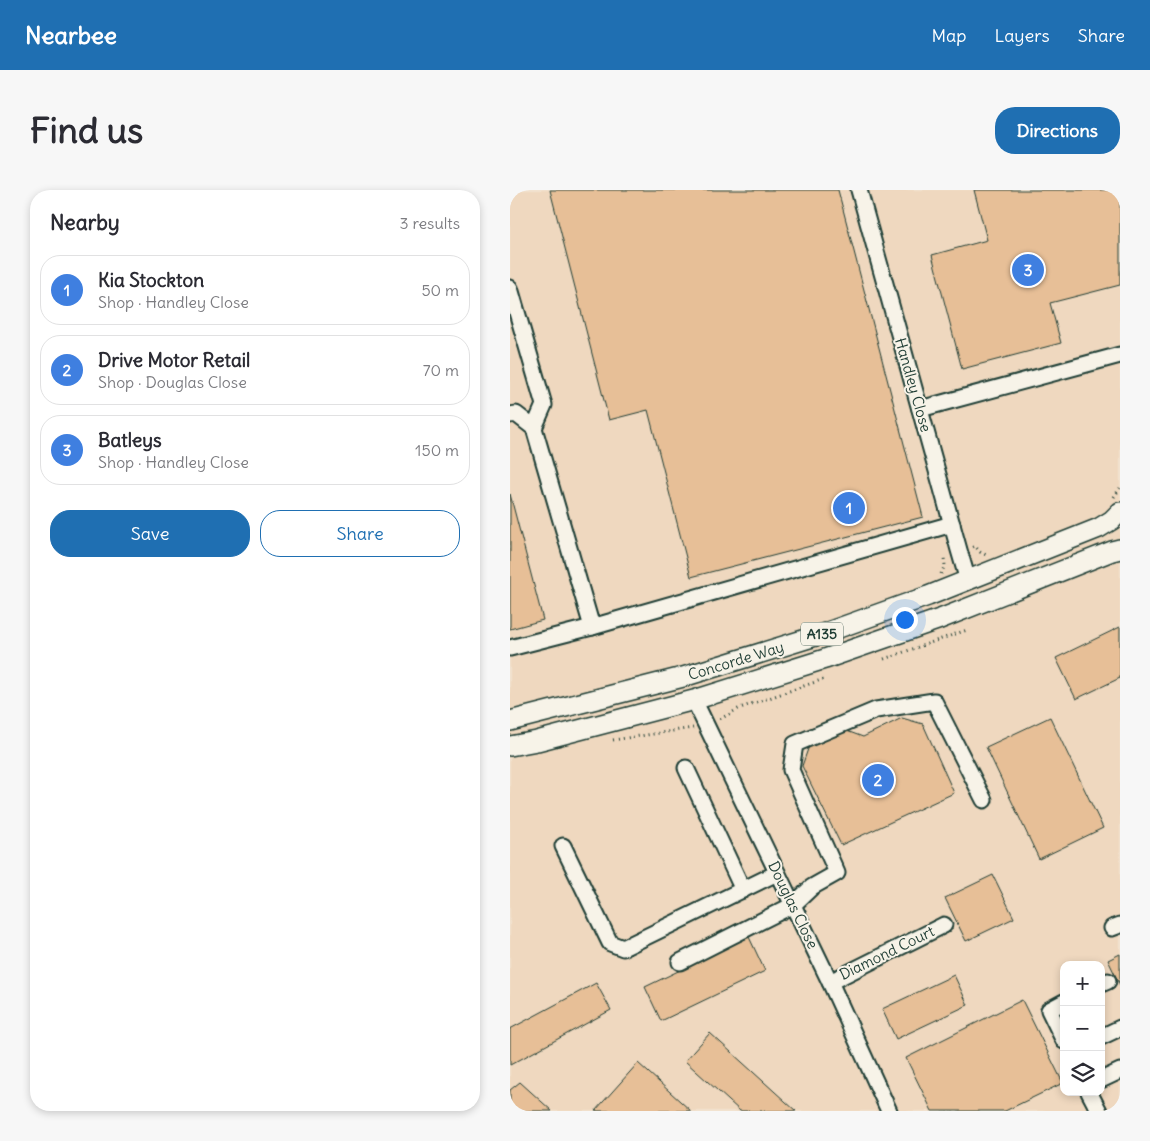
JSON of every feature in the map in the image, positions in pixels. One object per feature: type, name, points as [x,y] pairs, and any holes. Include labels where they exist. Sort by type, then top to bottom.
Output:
[{"type":"main road","name":"Concorde Way","points":[[510,720],[683,677],[819,635],[968,581],[1099,528],[1112,520],[1115,507]]},
{"type":"main road","name":"Concorde Way","points":[[510,746],[537,741],[694,700],[825,659],[931,622],[1120,549]]},
{"type":"street","name":"Handley Close","points":[[859,190],[968,581]]},
{"type":"street","points":[[510,288],[544,405],[534,428]]},
{"type":"street","points":[[920,409],[1120,355]]},
{"type":"street","points":[[510,415],[516,414],[534,428],[592,627]]},
{"type":"street","points":[[510,648],[592,627],[952,524]]},
{"type":"street","name":"Douglas Close","points":[[694,700],[830,982],[889,1111]]},
{"type":"street","points":[[680,962],[793,906],[812,887],[837,873],[791,770],[796,744],[876,710],[934,701],[984,800]]},
{"type":"street","points":[[686,768],[743,890]]},
{"type":"street","points":[[563,846],[610,943],[623,948],[777,873]]},
{"type":"street","name":"Diamond Court","points":[[830,982],[944,925]]},
{"type":"street","points":[[1060,1004],[1049,1010],[1060,1033]]},
{"type":"street","points":[[1105,1035],[1120,1028]]},
{"type":"street","points":[[1105,1078],[1120,1071]]},
{"type":"street","points":[[1091,1096],[1099,1111]]},
{"type":"path","points":[[1115,507],[1120,488]]},
{"type":"path","points":[[934,580],[942,574],[945,565],[944,555],[975,546],[987,556]]},
{"type":"shaded area","points":[[510,190],[1120,190],[1120,1111],[510,1111]]},
{"type":"building","points":[[550,190],[838,190],[923,517],[691,577],[648,410],[609,420]]},
{"type":"building","points":[[974,190],[1120,190],[1120,285],[1050,303],[1061,343],[962,369],[932,255],[987,240]]},
{"type":"building","points":[[510,494],[543,620],[510,629]]},
{"type":"building","points":[[1120,627],[1120,678],[1076,699],[1056,658]]},
{"type":"building","points":[[1050,717],[1103,828],[1039,859],[986,747]]},
{"type":"building","points":[[902,718],[923,724],[954,793],[841,845],[802,766],[809,746],[844,730],[863,737]]},
{"type":"building","points":[[993,875],[1014,918],[966,941],[945,898]]},
{"type":"building","points":[[749,937],[765,971],[661,1021],[645,987]]},
{"type":"building","points":[[1120,954],[1120,985],[1108,960]]},
{"type":"building","points":[[954,975],[968,1005],[896,1039],[882,1009]]},
{"type":"building","points":[[596,983],[611,1010],[510,1065],[510,1029]]},
{"type":"building","points":[[1022,1000],[1060,1077],[1060,1084],[1005,1111],[932,1111],[906,1058]]},
{"type":"building","points":[[710,1033],[796,1111],[740,1111],[685,1061]]},
{"type":"building","points":[[638,1063],[691,1111],[595,1111]]},
{"type":"building","points":[[520,1082],[552,1111],[510,1111],[510,1090]]},
{"type":"place","name":"Batleys","points":[[1028,270]]},
{"type":"place","name":"Kia Stockton","points":[[849,508]]},
{"type":"place","name":"Drive Motor Retail","points":[[878,780]]}]
